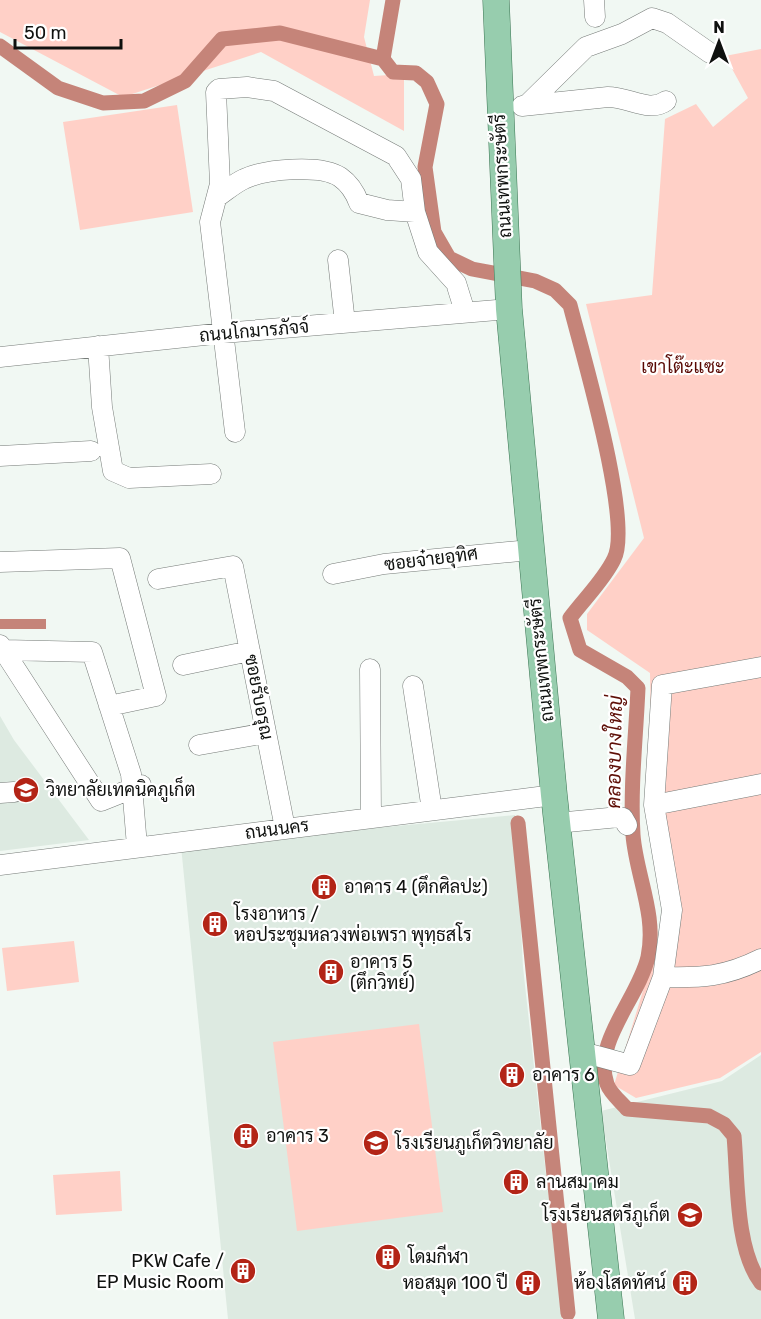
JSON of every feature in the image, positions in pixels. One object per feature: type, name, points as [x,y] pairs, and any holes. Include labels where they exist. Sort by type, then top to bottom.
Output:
[{"type":"main road","name":"ถนนเทพกระษัตรี","points":[[496,0],[509,309],[530,550],[557,823],[585,1053],[611,1319]]},
{"type":"street","points":[[527,105],[586,47],[622,34],[652,18],[667,23],[710,53]]},
{"type":"street","points":[[235,432],[210,222],[217,197],[220,168],[216,92],[219,89],[247,87],[274,91],[290,97],[396,156],[411,179],[415,212],[428,252],[456,283],[462,294],[465,312]]},
{"type":"street","points":[[499,110],[608,97],[622,97],[648,106],[661,105],[666,101]]},
{"type":"street","points":[[217,197],[245,178],[258,174],[291,170],[325,172],[340,176],[354,189],[359,203],[387,210],[415,212]]},
{"type":"street","points":[[338,260],[345,323]]},
{"type":"street","name":"ถนนโกมารภัจจ์","points":[[0,357],[223,333],[509,309]]},
{"type":"street","points":[[98,346],[102,407],[113,471],[129,478],[211,474]]},
{"type":"street","points":[[0,456],[91,451]]},
{"type":"street","name":"ซอยจ๋ายอุทิศ","points":[[333,574],[384,564],[530,550]]},
{"type":"street","points":[[0,562],[120,558],[156,696],[109,706]]},
{"type":"street","name":"ซอยรับอรุณ","points":[[158,579],[233,566],[285,828]]},
{"type":"street","points":[[2,648],[92,652],[134,783],[144,845]]},
{"type":"street","points":[[2,648],[100,801],[134,783]]},
{"type":"street","points":[[183,664],[250,651]]},
{"type":"street","points":[[585,1053],[630,1065],[663,977],[672,910],[653,817],[662,685],[761,667]]},
{"type":"street","points":[[370,669],[370,817]]},
{"type":"street","points":[[413,686],[432,810]]},
{"type":"street","points":[[199,745],[266,733]]},
{"type":"street","points":[[653,817],[761,784]]},
{"type":"street","name":"ถนนนคร","points":[[0,865],[554,795]]},
{"type":"street","points":[[557,823],[619,817],[623,818],[627,825]]},
{"type":"street","points":[[663,977],[709,978],[741,969],[761,959]]},
{"type":"shaded area","points":[[0,619],[46,619],[46,629],[0,629]]},
{"type":"shaded area","name":"วิทยาลัยเทคนิคภูเก็ต","points":[[0,716],[14,740],[89,840],[0,851]]},
{"type":"shaded area","name":"โรงเรียนภูเก็ตวิทยาลัย","points":[[515,815],[523,967],[562,1319],[228,1319],[181,846]]},
{"type":"shaded area","name":"โรงเรียนสตรีภูเก็ต","points":[[761,1055],[761,1319],[635,1319],[601,1111],[722,1081]]},
{"type":"green space","points":[[0,0],[370,0],[364,37],[374,76],[404,74],[404,131],[261,52],[123,97],[0,32]]},
{"type":"green space","name":"เขาโต๊ะแซะ","points":[[761,49],[761,1052],[720,1078],[636,1098],[614,1085],[666,916],[652,811],[650,673],[587,630],[587,614],[644,538],[586,304],[652,295],[665,119],[696,104],[713,127],[748,98],[725,56]]},
{"type":"green space","points":[[177,105],[193,212],[80,230],[63,122]]},
{"type":"green space","points":[[74,941],[79,982],[7,991],[2,948]]},
{"type":"green space","points":[[419,1024],[443,1212],[297,1231],[273,1042]]},
{"type":"green space","points":[[120,1171],[122,1211],[56,1215],[53,1175]]},
{"type":"waterway","name":"คลองบางใหญ่","points":[[393,0],[383,59],[393,72],[416,73],[427,82],[437,104],[425,167],[434,232],[449,258],[472,269],[535,281],[555,290],[570,305],[612,475],[618,540],[614,559],[570,618],[580,650],[627,677],[638,688],[632,817],[635,850],[648,910],[650,941],[643,972],[618,1020],[606,1052],[604,1068],[607,1084],[627,1109],[709,1116],[724,1124],[734,1136],[742,1233],[746,1252],[761,1283]]},
{"type":"waterway","points":[[0,46],[58,88],[103,103],[144,101],[185,81],[222,39],[280,33],[383,59]]},
{"type":"waterway","points":[[518,823],[568,1313]]},
{"type":"place","name":"วิทยาลัยเทคนิคภูเก็ต","points":[[26,790]]},
{"type":"place","name":"อาคาร 4 (ตึกศิลปะ)","points":[[324,887]]},
{"type":"place","name":"โรงอาหาร / หอประชุมหลวงพ่อเพรา พุทฺธสโร","points":[[215,924]]},
{"type":"place","name":"อาคาร 5 (ตึกวิทย์)","points":[[331,972]]},
{"type":"place","name":"อาคาร 6","points":[[512,1075]]},
{"type":"place","name":"อาคาร 3","points":[[246,1136]]},
{"type":"place","name":"โรงเรียนภูเก็ตวิทยาลัย","points":[[376,1143]]},
{"type":"place","name":"ลานสมาคม","points":[[516,1182]]},
{"type":"place","name":"โรงเรียนสตรีภูเก็ต","points":[[690,1215]]},
{"type":"place","name":"โดมกีฬา","points":[[388,1257]]},
{"type":"place","name":"PKW Cafe / EP Music Room","points":[[243,1271]]},
{"type":"place","name":"หอสมุด 100 ปี","points":[[528,1283]]},
{"type":"place","name":"ห้องโสดทัศน์","points":[[685,1283]]}]
